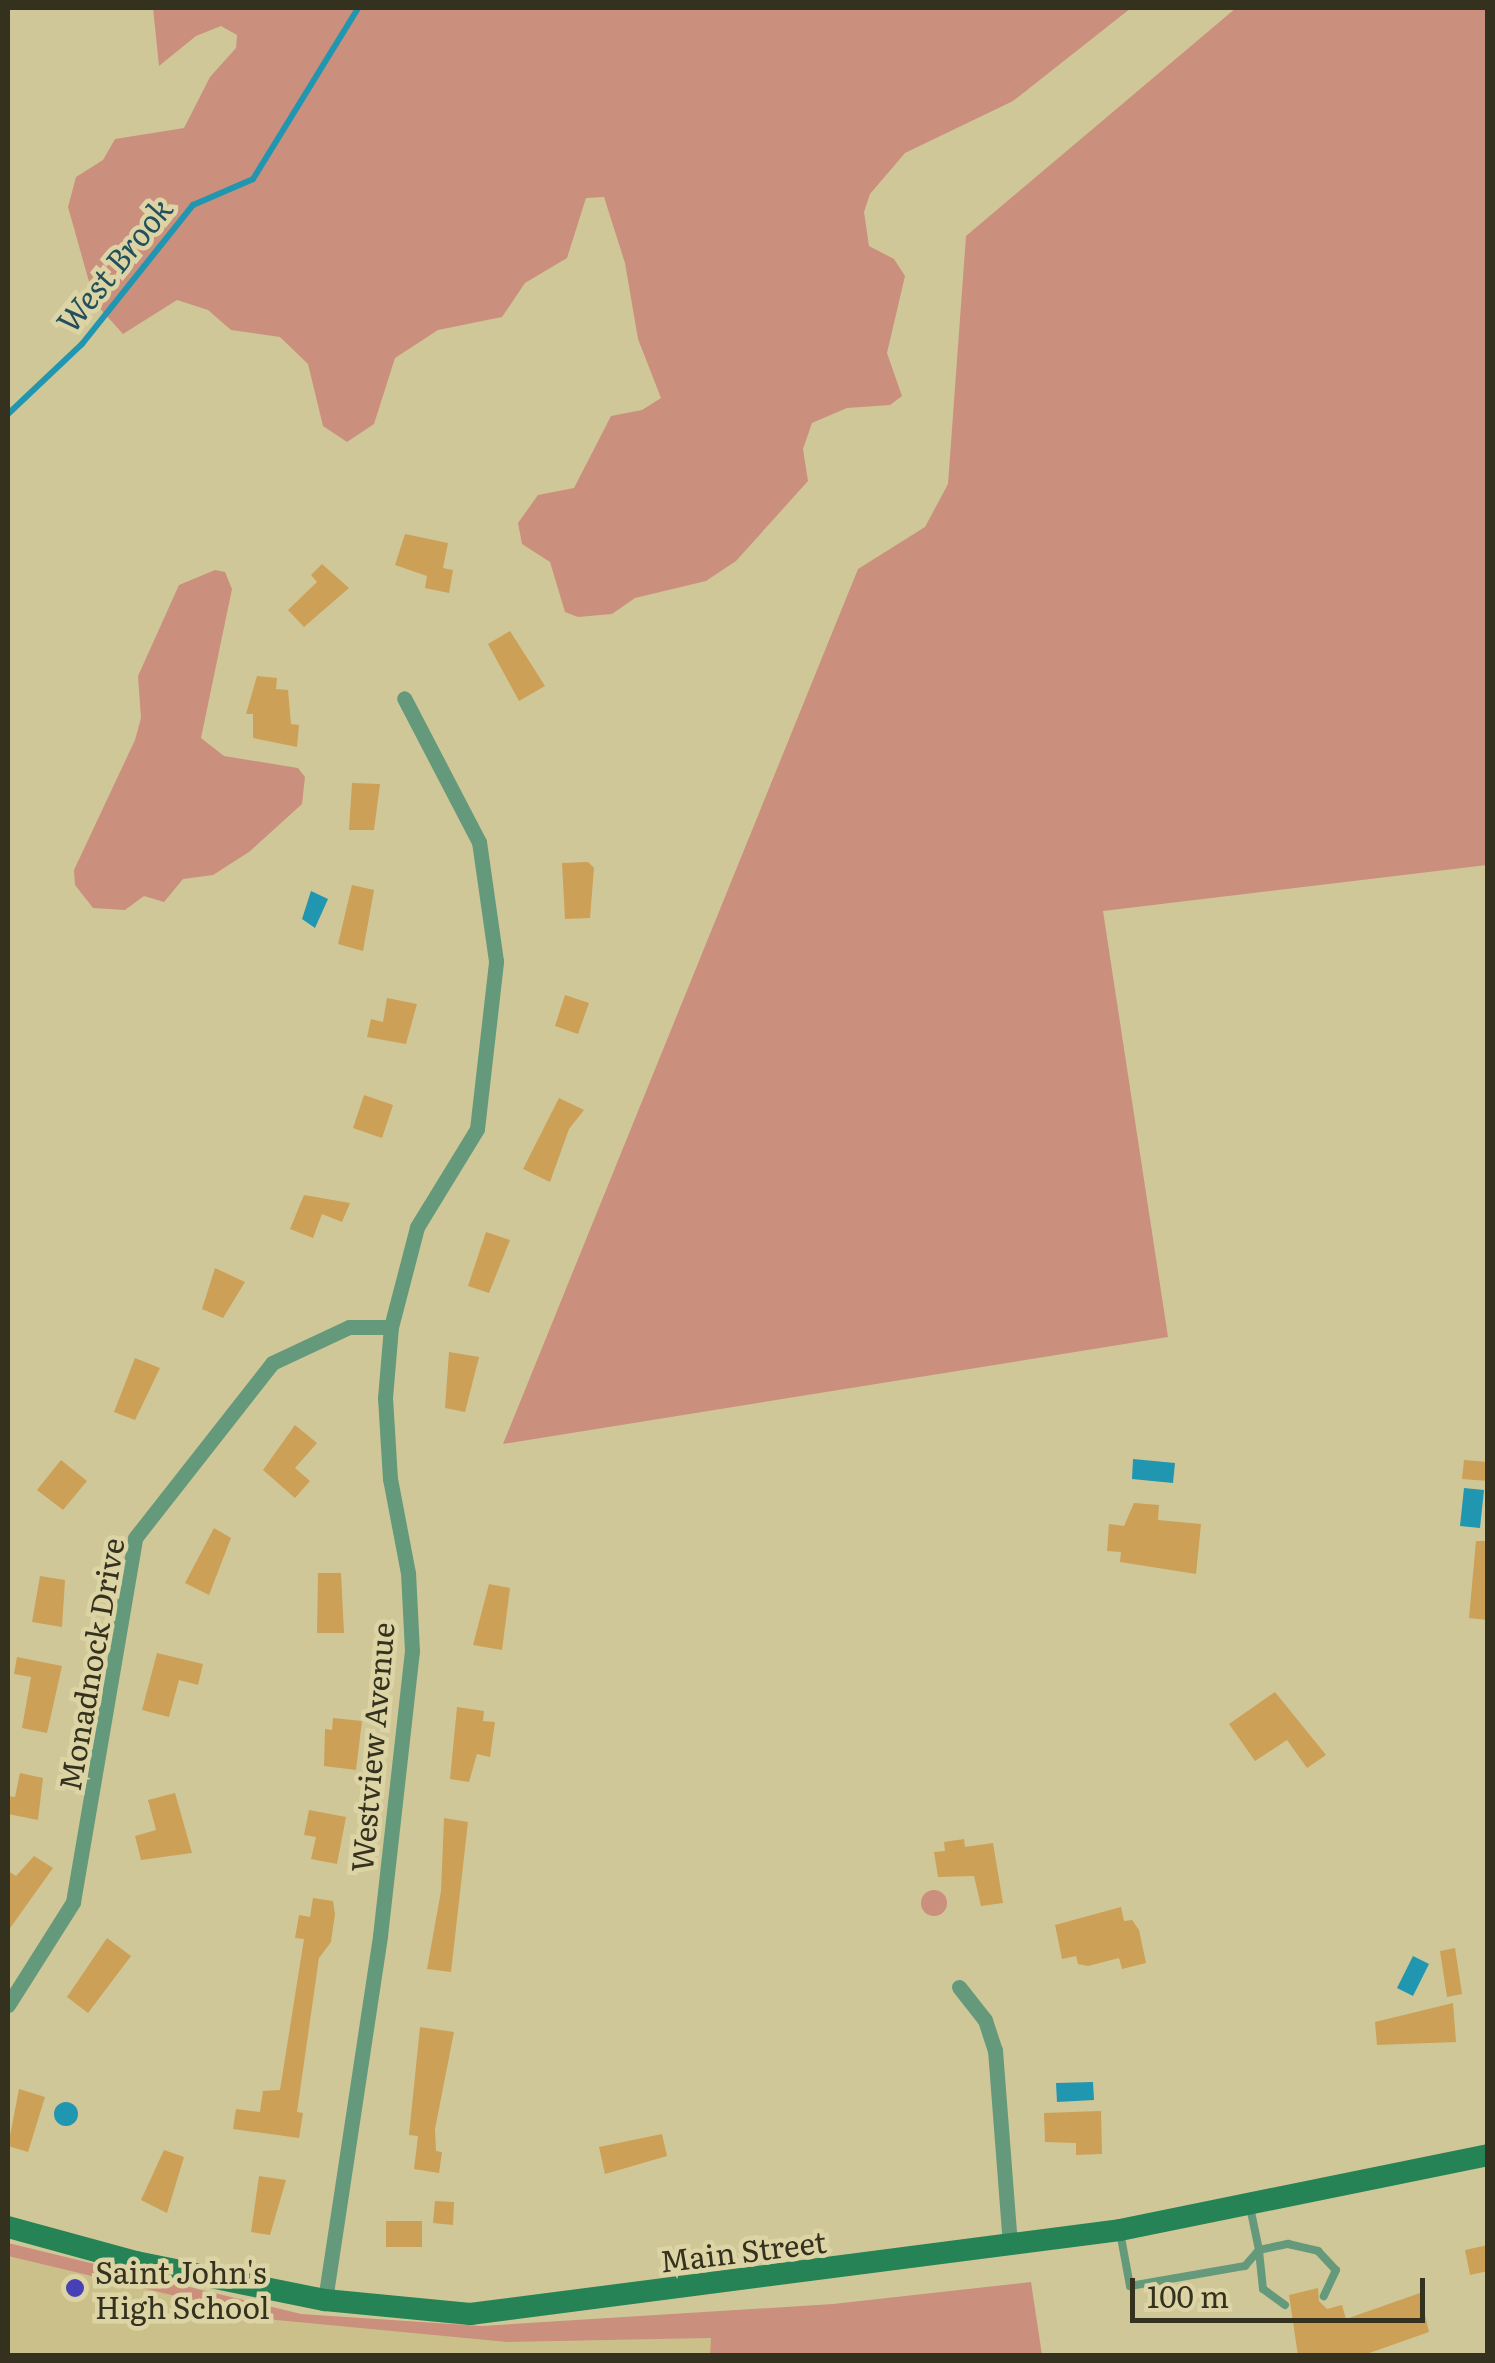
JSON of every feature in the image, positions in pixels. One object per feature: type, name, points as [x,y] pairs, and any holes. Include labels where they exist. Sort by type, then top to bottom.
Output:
[{"type":"main road","name":"Main Street","points":[[8,2227],[136,2262],[326,2300],[456,2314],[525,2310],[1120,2230],[1250,2207],[1488,2155]]},
{"type":"street","name":"Westview Avenue","points":[[326,2300],[380,1936],[412,1651],[389,1465],[385,1398],[391,1327],[417,1227],[477,1129],[496,956],[479,842],[404,698]]},
{"type":"street","name":"Monadnock Drive","points":[[8,2005],[73,1902],[134,1538],[272,1362],[349,1327],[391,1327]]},
{"type":"street","points":[[959,1987],[985,2020],[995,2050],[1010,2243]]},
{"type":"lane","points":[[1250,2207],[1263,2290],[1284,2304]]},
{"type":"lane","points":[[1120,2230],[1130,2286],[1245,2266],[1259,2250],[1288,2244],[1318,2251],[1336,2270],[1324,2296]]},
{"type":"shaded area","points":[[153,8],[1131,8],[1013,101],[905,153],[870,194],[864,212],[869,246],[894,259],[905,276],[887,353],[902,396],[890,405],[847,408],[812,423],[803,449],[808,481],[736,561],[706,581],[635,598],[612,614],[578,617],[565,612],[550,562],[522,544],[518,523],[538,495],[574,488],[611,416],[642,410],[661,398],[638,339],[625,263],[604,197],[586,198],[567,258],[525,283],[502,317],[438,330],[395,358],[374,424],[347,442],[323,426],[308,364],[280,337],[231,330],[208,310],[177,300],[123,334],[95,303],[68,207],[76,177],[103,160],[115,139],[184,128],[210,77],[236,48],[237,35],[221,26],[196,36],[159,66]]},
{"type":"shaded area","points":[[1236,8],[1487,8],[1487,865],[1103,911],[1168,1337],[503,1444],[858,569],[925,527],[948,484],[966,236]]},
{"type":"shaded area","points":[[215,570],[225,572],[232,589],[201,738],[224,756],[298,768],[305,777],[302,804],[249,852],[213,875],[183,879],[164,902],[144,896],[125,910],[93,908],[75,885],[74,870],[135,740],[141,718],[138,676],[179,585]]},
{"type":"shaded area","points":[[934,1890],[943,1894],[947,1903],[943,1912],[934,1916],[925,1912],[921,1903],[925,1894]]},
{"type":"shaded area","points":[[8,2243],[301,2314],[482,2326],[833,2304],[1031,2282],[1042,2355],[710,2355],[711,2338],[507,2342],[276,2320],[8,2256]]},
{"type":"shaded area","name":"Saint John's High School","points":[[8,2256],[276,2320],[507,2342],[712,2338],[710,2356],[8,2356]]},
{"type":"water","points":[[311,891],[328,899],[315,928],[302,919]]},
{"type":"water","points":[[1133,1459],[1175,1463],[1173,1483],[1132,1479]]},
{"type":"water","points":[[1464,1488],[1484,1490],[1480,1528],[1460,1526]]},
{"type":"water","points":[[1413,1956],[1429,1964],[1413,1996],[1397,1988]]},
{"type":"water","points":[[1093,2082],[1094,2100],[1057,2102],[1056,2083]]},
{"type":"water","points":[[66,2102],[78,2114],[66,2126],[54,2114]]},
{"type":"building","points":[[405,534],[448,543],[443,568],[453,570],[449,593],[425,588],[427,576],[395,565]]},
{"type":"building","points":[[322,564],[349,588],[304,627],[288,610],[317,582],[311,575]]},
{"type":"building","points":[[510,631],[545,686],[519,701],[488,644]]},
{"type":"building","points":[[257,676],[277,678],[276,689],[288,690],[291,724],[299,725],[297,747],[253,738],[253,714],[246,714]]},
{"type":"building","points":[[352,783],[380,784],[374,830],[349,830]]},
{"type":"building","points":[[588,862],[594,868],[590,918],[565,919],[562,863]]},
{"type":"building","points":[[352,885],[374,890],[363,951],[338,944]]},
{"type":"building","points":[[565,995],[589,1003],[578,1034],[555,1026]]},
{"type":"building","points":[[387,998],[417,1004],[406,1044],[367,1037],[371,1019],[383,1022]]},
{"type":"building","points":[[364,1095],[393,1105],[382,1138],[353,1128]]},
{"type":"building","points":[[559,1098],[584,1110],[569,1129],[550,1182],[523,1169]]},
{"type":"building","points":[[304,1195],[350,1203],[342,1222],[322,1214],[313,1238],[290,1229]]},
{"type":"building","points":[[486,1232],[510,1240],[489,1293],[468,1286]]},
{"type":"building","points":[[215,1268],[245,1282],[223,1318],[202,1309]]},
{"type":"building","points":[[449,1352],[479,1357],[465,1412],[445,1408]]},
{"type":"building","points":[[135,1358],[160,1368],[135,1420],[114,1412]]},
{"type":"building","points":[[295,1425],[317,1443],[295,1468],[310,1481],[295,1498],[263,1470]]},
{"type":"building","points":[[61,1460],[87,1481],[63,1510],[37,1490]]},
{"type":"building","points":[[1464,1460],[1488,1462],[1488,1481],[1462,1479]]},
{"type":"building","points":[[1134,1503],[1159,1505],[1158,1520],[1201,1524],[1196,1574],[1120,1562],[1121,1552],[1107,1551],[1109,1524],[1124,1526]]},
{"type":"building","points":[[214,1528],[231,1538],[209,1595],[185,1583]]},
{"type":"building","points":[[1476,1541],[1488,1541],[1488,1620],[1469,1618]]},
{"type":"building","points":[[318,1573],[341,1573],[344,1633],[317,1633]]},
{"type":"building","points":[[40,1576],[65,1580],[62,1627],[32,1622]]},
{"type":"building","points":[[489,1584],[510,1588],[502,1650],[473,1645]]},
{"type":"building","points":[[157,1653],[203,1664],[198,1685],[179,1680],[169,1717],[142,1710]]},
{"type":"building","points":[[17,1657],[62,1666],[47,1733],[22,1728],[31,1677],[14,1674]]},
{"type":"building","points":[[1275,1692],[1326,1755],[1307,1768],[1287,1740],[1255,1761],[1229,1724]]},
{"type":"building","points":[[457,1707],[484,1711],[483,1721],[495,1722],[490,1757],[477,1754],[469,1782],[450,1779]]},
{"type":"building","points":[[333,1718],[362,1721],[356,1770],[324,1766],[325,1729],[332,1730]]},
{"type":"building","points":[[20,1773],[43,1778],[38,1820],[8,1814],[8,1796],[15,1797]]},
{"type":"building","points":[[175,1793],[192,1853],[141,1860],[135,1836],[156,1830],[148,1800]]},
{"type":"building","points":[[309,1810],[346,1817],[337,1864],[311,1859],[316,1837],[304,1835]]},
{"type":"building","points":[[444,1818],[468,1822],[451,1972],[427,1969],[441,1891]]},
{"type":"building","points":[[964,1839],[965,1847],[993,1843],[1003,1903],[981,1906],[974,1876],[938,1877],[934,1852],[945,1851],[944,1842]]},
{"type":"building","points":[[34,1856],[53,1868],[8,1931],[8,1871],[16,1876]]},
{"type":"building","points":[[313,1898],[333,1901],[335,1914],[331,1942],[319,1958],[297,2112],[303,2113],[299,2138],[233,2129],[236,2109],[260,2112],[263,2091],[280,2090],[304,1939],[295,1938],[299,1915],[310,1917]]},
{"type":"building","points":[[1121,1907],[1124,1921],[1132,1920],[1139,1930],[1146,1963],[1122,1969],[1119,1958],[1088,1966],[1078,1964],[1076,1956],[1062,1959],[1055,1925]]},
{"type":"building","points":[[107,1938],[131,1956],[88,2013],[67,1997]]},
{"type":"building","points":[[1455,1948],[1462,1994],[1447,1997],[1440,1951]]},
{"type":"building","points":[[1453,2003],[1456,2042],[1377,2045],[1375,2022]]},
{"type":"building","points":[[420,2027],[454,2032],[435,2129],[436,2151],[442,2152],[439,2173],[414,2169],[418,2136],[409,2135]]},
{"type":"building","points":[[19,2089],[45,2097],[28,2152],[8,2146]]},
{"type":"building","points":[[1101,2111],[1102,2154],[1076,2155],[1076,2143],[1045,2142],[1044,2113]]},
{"type":"building","points":[[662,2134],[667,2156],[605,2174],[599,2147]]},
{"type":"building","points":[[164,2150],[184,2157],[167,2213],[141,2200]]},
{"type":"building","points":[[259,2176],[286,2180],[270,2235],[251,2232]]},
{"type":"building","points":[[435,2201],[454,2202],[453,2225],[433,2223]]},
{"type":"building","points":[[386,2221],[422,2221],[422,2247],[386,2247]]},
{"type":"building","points":[[1488,2245],[1488,2271],[1470,2275],[1465,2250]]},
{"type":"building","points":[[1318,2288],[1319,2301],[1327,2309],[1342,2305],[1346,2319],[1420,2293],[1429,2332],[1361,2356],[1298,2356],[1289,2295]]},
{"type":"waterway","name":"West Brook","points":[[8,414],[82,344],[193,205],[253,179],[358,8]]},
{"type":"place","name":"Saint John's High School","points":[[75,2288]]}]
